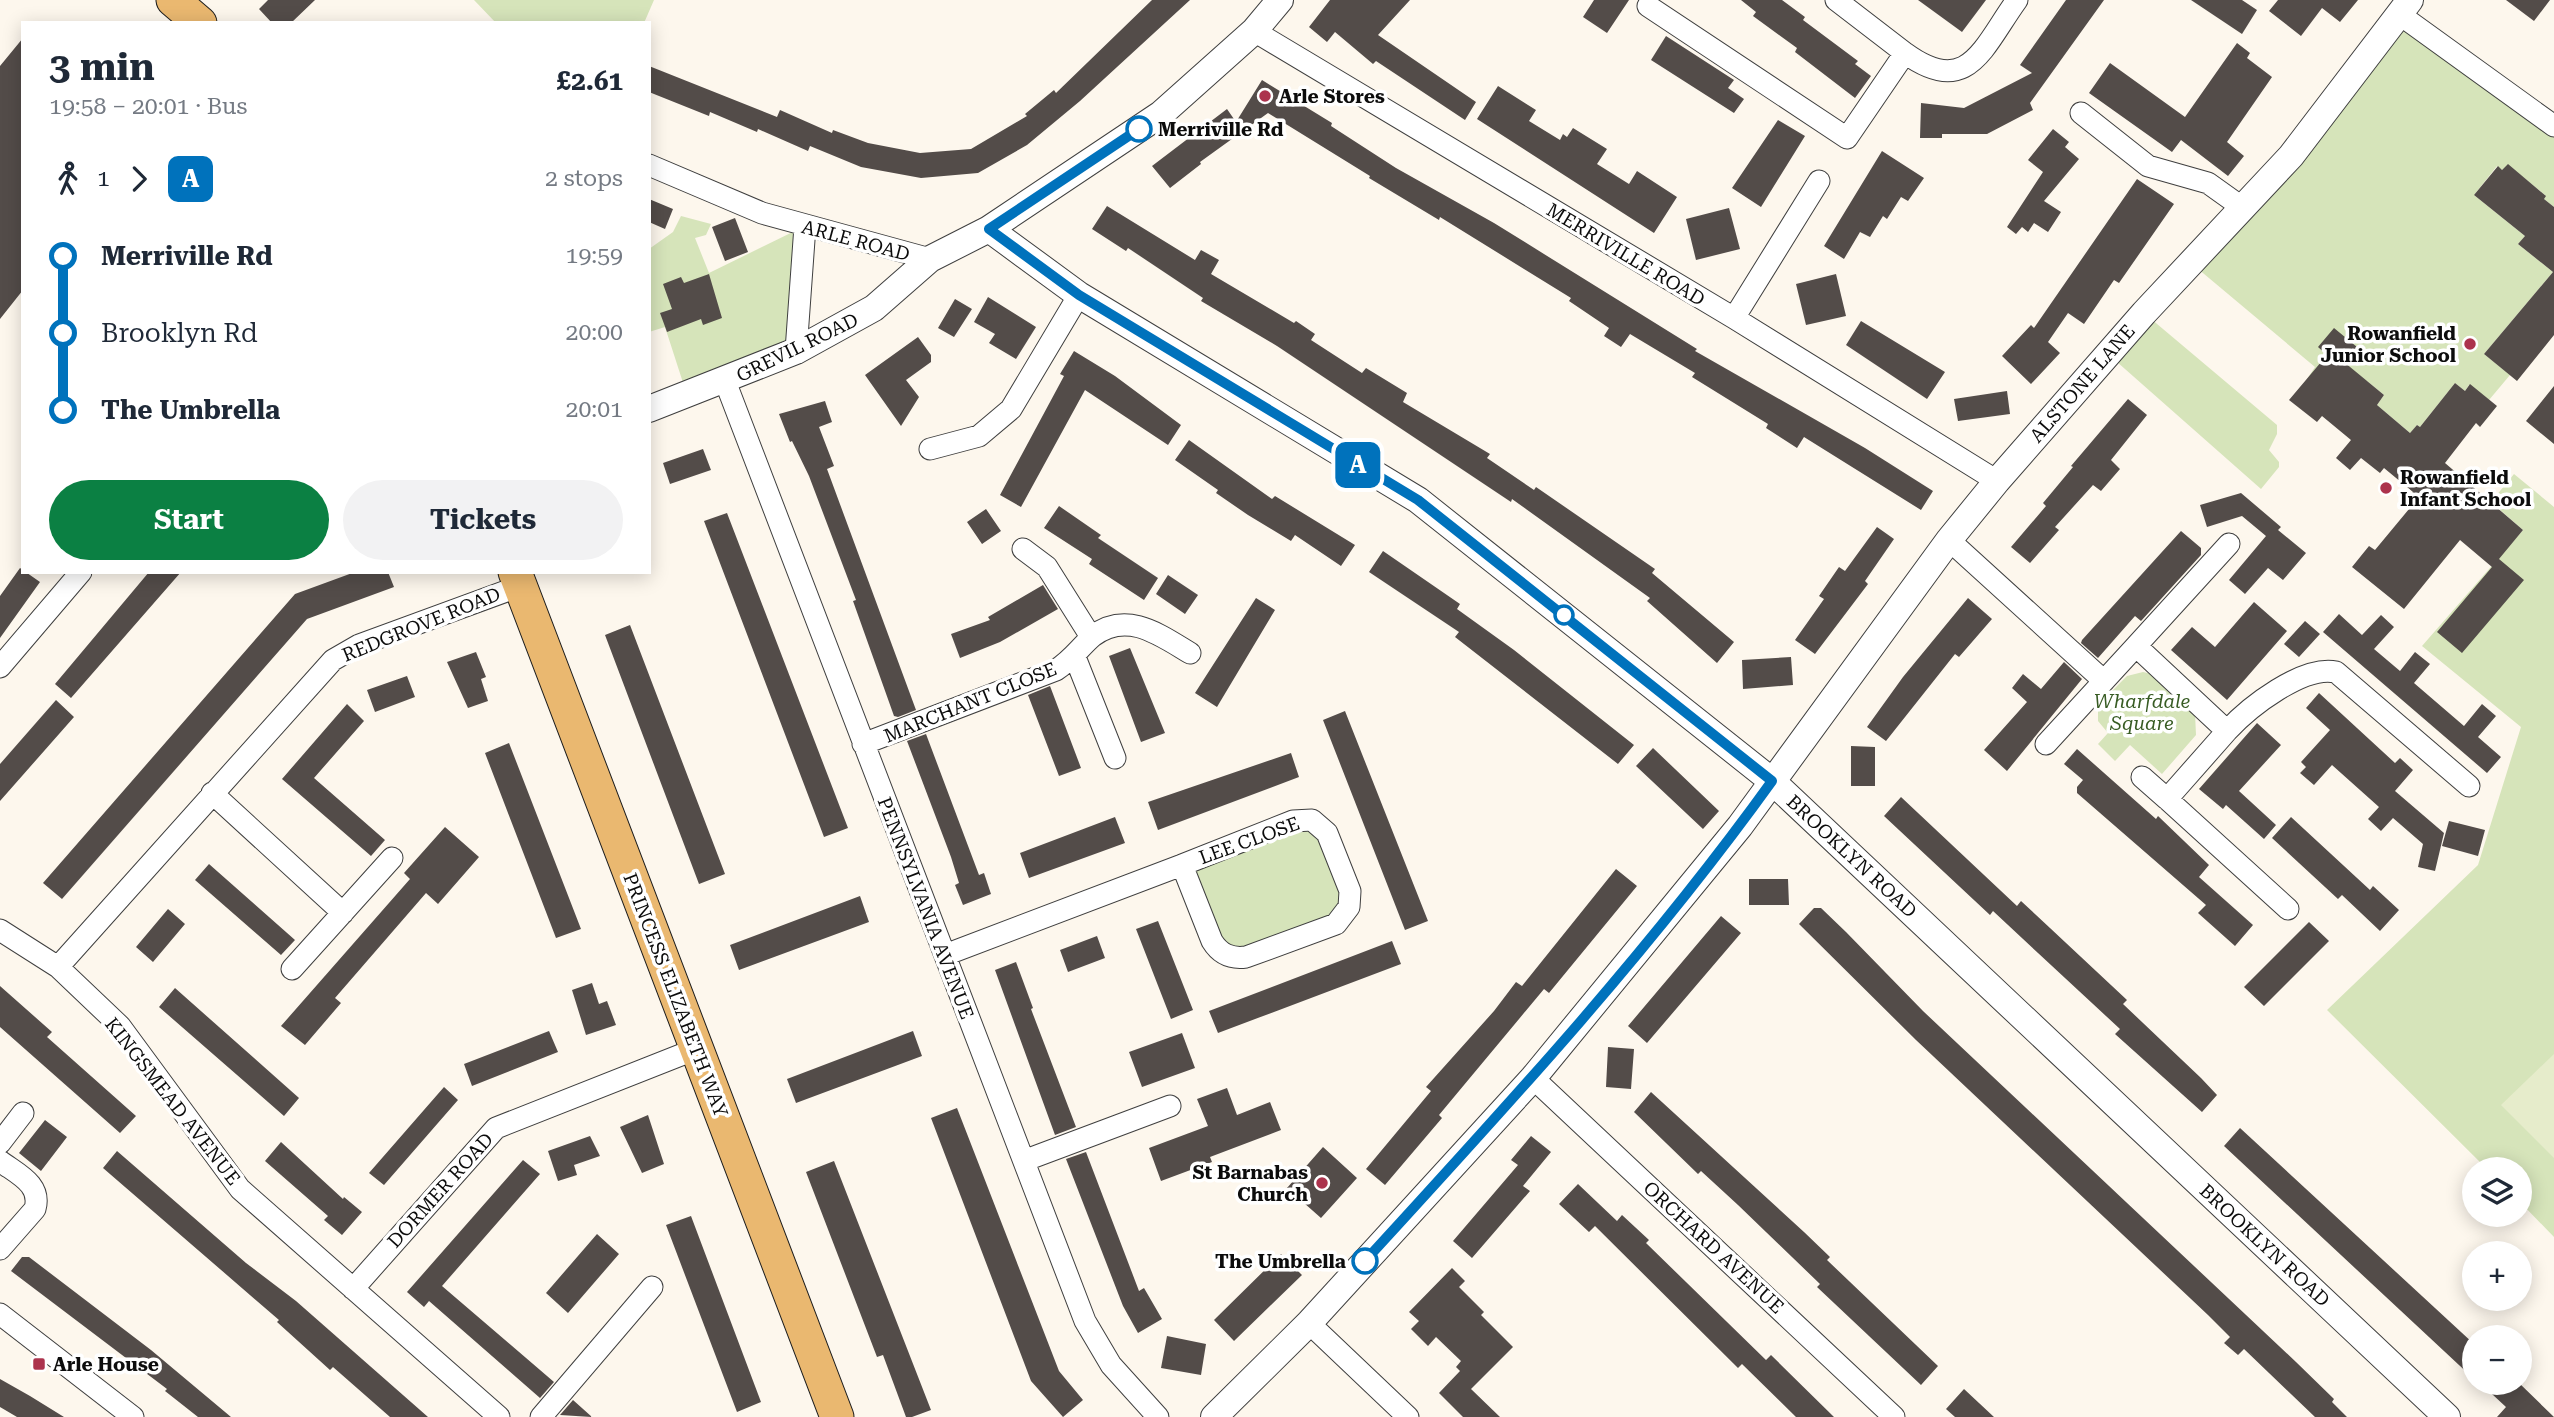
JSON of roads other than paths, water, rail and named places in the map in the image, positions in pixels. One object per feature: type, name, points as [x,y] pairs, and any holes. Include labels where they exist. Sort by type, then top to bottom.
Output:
[{"type":"main road","points":[[173,0],[198,21]]},
{"type":"main road","name":"PRINCESS ELIZABETH WAY","points":[[518,579],[837,1417]]},
{"type":"street","name":"ARLE ROAD","points":[[651,166],[762,213],[930,260],[989,229],[1161,114],[1254,31],[1280,0]]},
{"type":"street","points":[[1836,0],[1931,70],[1959,71],[1972,63],[2017,0]]},
{"type":"street","points":[[1648,6],[1847,138],[1905,53]]},
{"type":"street","points":[[2404,7],[2554,126]]},
{"type":"street","name":"ALSTONE LANE","points":[[1214,1417],[1309,1323],[1533,1077],[1700,876],[1949,540],[1997,481],[2144,313],[2291,156],[2404,7]]},
{"type":"street","name":"MERRIVILLE ROAD","points":[[1254,31],[1734,318],[1997,481]]},
{"type":"street","points":[[2081,113],[2148,166],[2208,183],[2243,208]]},
{"type":"street","points":[[1734,318],[1819,181]]},
{"type":"street","points":[[796,351],[805,226]]},
{"type":"street","name":"BROOKLYN ROAD","points":[[989,229],[1079,295],[1418,500],[1772,781],[2447,1417]]},
{"type":"street","name":"GREVIL ROAD","points":[[651,408],[726,381],[796,351],[874,308],[930,260]]},
{"type":"street","points":[[930,449],[979,436],[1010,409],[1079,295]]},
{"type":"street","name":"PENNSYLVANIA AVENUE","points":[[726,381],[1092,1336],[1111,1365],[1158,1417]]},
{"type":"street","points":[[1949,540],[2104,681]]},
{"type":"street","points":[[2046,744],[2229,544]]},
{"type":"street","points":[[1023,549],[1047,567],[1091,637],[1110,627],[1142,626],[1190,653]]},
{"type":"street","points":[[0,667],[79,574]]},
{"type":"street","name":"REDGROVE ROAD","points":[[58,967],[314,678],[345,651],[518,579]]},
{"type":"street","name":"MARCHANT CLOSE","points":[[863,744],[1056,670],[1075,657],[1091,637]]},
{"type":"street","points":[[2136,646],[2227,731]]},
{"type":"street","name":"MARCHANT CLOSE","points":[[1075,657],[1115,758]]},
{"type":"street","points":[[2167,799],[2245,712],[2298,680],[2319,671],[2336,672],[2469,786]]},
{"type":"street","points":[[2142,777],[2288,909]]},
{"type":"street","points":[[212,793],[342,913]]},
{"type":"street","name":"LEE CLOSE","points":[[945,955],[1293,821],[1312,820],[1327,833],[1350,891],[1349,907],[1336,924],[1247,957],[1231,957],[1219,951],[1212,941],[1182,865]]},
{"type":"street","points":[[292,969],[392,858]]},
{"type":"street","name":"KINGSMEAD AVENUE","points":[[0,930],[58,967],[120,1026],[240,1189],[499,1417]]},
{"type":"street","name":"DORMER ROAD","points":[[354,1289],[496,1128],[696,1049]]},
{"type":"street","name":"ORCHARD AVENUE","points":[[1533,1077],[1894,1417]]},
{"type":"street","points":[[1026,1160],[1170,1106]]},
{"type":"street","points":[[0,1143],[23,1113]]},
{"type":"street","points":[[0,1161],[32,1185],[37,1202],[35,1209],[0,1250]]},
{"type":"street","points":[[541,1417],[652,1287]]},
{"type":"street","points":[[0,1314],[133,1417]]},
{"type":"street","points":[[1309,1323],[1408,1417]]},
{"type":"place","name":"Arle Stores","points":[[1265,96]]},
{"type":"place","name":"Merriville Rd","points":[[1139,129]]},
{"type":"place","name":"Rowanfield Junior School","points":[[2470,344]]},
{"type":"place","name":"Rowanfield Infant School","points":[[2386,488]]},
{"type":"place","name":"St Barnabas Church","points":[[1322,1183]]},
{"type":"place","name":"The Umbrella","points":[[1365,1261]]},
{"type":"place","name":"Arle House","points":[[39,1364]]},
{"type":"park label","name":"Wharfdale Square","points":[[2142,712]]}]
